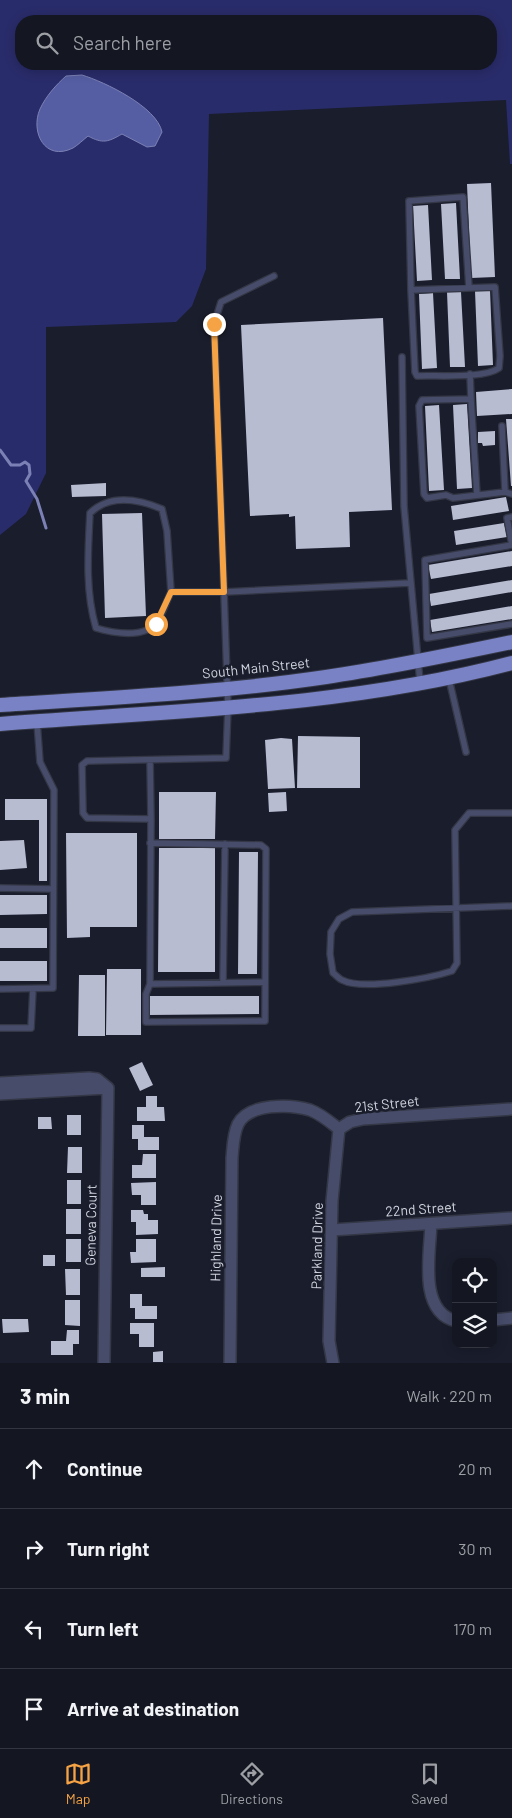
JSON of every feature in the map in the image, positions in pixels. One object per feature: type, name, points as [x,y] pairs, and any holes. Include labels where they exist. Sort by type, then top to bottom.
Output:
[{"type":"highway","name":"South Main Street","points":[[0,705],[227,688],[324,678],[417,662],[512,642]]},
{"type":"highway","points":[[0,724],[228,707],[326,697],[449,677],[512,663]]},
{"type":"street","points":[[0,1083],[90,1078],[97,1079],[108,1088]]},
{"type":"street","points":[[0,1094],[108,1088]]},
{"type":"street","name":"Geneva Court","points":[[104,1363],[108,1088]]},
{"type":"street","name":"Highland Drive","points":[[230,1363],[233,1138],[238,1124],[244,1117],[267,1108],[301,1108],[320,1115],[339,1129]]},
{"type":"street","name":"21st Street","points":[[339,1129],[350,1122],[364,1119],[512,1109]]},
{"type":"street","name":"Parkland Drive","points":[[333,1363],[329,1341],[332,1230],[339,1129]]},
{"type":"street","name":"22nd Street","points":[[332,1230],[512,1218]]},
{"type":"street","points":[[431,1224],[431,1300],[439,1312],[452,1319]]},
{"type":"street","points":[[497,1320],[512,1318]]},
{"type":"lane","points":[[411,290],[469,288],[495,287],[500,356],[498,368],[494,372],[470,374],[417,376],[415,372],[411,290],[410,201],[464,197],[469,288]]},
{"type":"lane","points":[[151,819],[87,818],[83,813],[82,765],[87,761],[226,758],[228,707],[214,324],[221,302],[274,276]]},
{"type":"lane","points":[[402,357],[404,506],[420,682]]},
{"type":"lane","points":[[470,374],[477,496]]},
{"type":"lane","points":[[471,399],[422,400],[419,406],[424,494],[427,498],[477,496],[505,492],[512,494]]},
{"type":"lane","points":[[502,426],[505,492]]},
{"type":"lane","points":[[116,500],[143,501],[162,509],[167,531],[171,592],[156,624],[140,632],[112,633],[96,628],[91,611],[88,568],[90,513],[98,505],[116,500]]},
{"type":"lane","points":[[512,517],[507,518],[512,545],[425,560],[427,638],[512,624]]},
{"type":"lane","points":[[171,592],[224,592],[410,583]]},
{"type":"lane","points":[[449,677],[466,752]]},
{"type":"lane","points":[[0,989],[53,988],[54,790],[40,762],[37,722]]},
{"type":"lane","points":[[150,760],[151,819],[150,843],[150,984],[146,994],[146,1022],[265,1021],[266,849],[261,844],[150,843]]},
{"type":"lane","points":[[512,812],[469,813],[455,830],[455,908],[457,963],[452,971],[415,980],[362,984],[343,981],[333,973],[330,954],[331,932],[339,919],[352,912],[455,908],[512,906]]},
{"type":"lane","points":[[222,982],[225,844]]},
{"type":"lane","points":[[0,888],[53,888]]},
{"type":"lane","points":[[150,984],[265,982]]},
{"type":"lane","points":[[0,1028],[31,1028],[33,989]]},
{"type":"shaded area","points":[[0,0],[512,0],[512,164],[510,164],[506,100],[209,114],[206,269],[192,306],[176,322],[46,327],[46,473],[26,514],[0,535]]},
{"type":"water","points":[[82,75],[104,83],[129,97],[151,114],[162,132],[155,146],[147,147],[122,134],[105,141],[88,136],[73,148],[63,151],[55,151],[48,148],[42,142],[37,127],[40,109],[51,91],[66,76]]},
{"type":"building","points":[[491,183],[495,277],[471,278],[467,184]]},
{"type":"building","points":[[456,203],[460,279],[445,279],[441,204]]},
{"type":"building","points":[[428,205],[432,280],[417,281],[413,206]]},
{"type":"building","points":[[490,290],[493,365],[478,366],[475,291]]},
{"type":"building","points":[[447,292],[461,292],[465,367],[450,367]]},
{"type":"building","points":[[433,293],[437,368],[422,369],[419,294]]},
{"type":"building","points":[[383,318],[392,510],[349,512],[350,547],[296,549],[295,516],[289,517],[289,514],[250,516],[241,325]]},
{"type":"building","points":[[512,389],[512,414],[477,416],[476,392]]},
{"type":"building","points":[[467,404],[472,488],[457,489],[453,405]]},
{"type":"building","points":[[439,405],[444,490],[429,491],[425,406]]},
{"type":"building","points":[[506,419],[512,419],[512,486],[511,486]]},
{"type":"building","points":[[495,431],[495,445],[483,446],[482,443],[478,443],[478,432]]},
{"type":"building","points":[[106,483],[106,496],[72,497],[71,485]]},
{"type":"building","points":[[506,497],[509,511],[453,520],[451,506]]},
{"type":"building","points":[[142,513],[146,616],[105,618],[102,514]]},
{"type":"building","points":[[504,523],[507,537],[456,545],[454,531]]},
{"type":"building","points":[[512,551],[512,566],[431,579],[428,565]]},
{"type":"building","points":[[512,580],[512,592],[431,606],[429,594]]},
{"type":"building","points":[[512,606],[512,619],[432,632],[430,620]]},
{"type":"building","points":[[298,736],[360,737],[360,788],[297,788]]},
{"type":"building","points":[[292,739],[295,788],[268,789],[265,740]]},
{"type":"building","points":[[159,792],[216,792],[215,839],[159,839]]},
{"type":"building","points":[[286,792],[287,811],[269,812],[268,793]]},
{"type":"building","points":[[5,799],[47,799],[47,881],[39,881],[39,820],[5,820]]},
{"type":"building","points":[[66,833],[137,833],[137,927],[90,927],[90,937],[67,938]]},
{"type":"building","points":[[24,840],[27,868],[0,870],[0,841]]},
{"type":"building","points":[[159,848],[215,848],[215,972],[158,972]]},
{"type":"building","points":[[239,852],[258,852],[257,974],[238,974]]},
{"type":"building","points":[[0,895],[47,895],[47,914],[0,915]]},
{"type":"building","points":[[0,928],[47,928],[47,948],[0,948]]},
{"type":"building","points":[[0,961],[47,961],[47,981],[0,981]]},
{"type":"building","points":[[107,969],[141,969],[141,1035],[106,1035]]},
{"type":"building","points":[[79,975],[105,975],[105,1036],[78,1036]]},
{"type":"building","points":[[149,996],[259,996],[259,1014],[149,1015]]},
{"type":"building","points":[[142,1062],[153,1085],[140,1091],[129,1068]]},
{"type":"building","points":[[146,1096],[157,1096],[157,1107],[164,1107],[165,1121],[137,1121],[137,1107],[146,1107]]},
{"type":"building","points":[[67,1115],[81,1115],[81,1135],[67,1135]]},
{"type":"building","points":[[38,1117],[51,1117],[52,1129],[38,1129]]},
{"type":"building","points":[[132,1125],[144,1125],[144,1137],[159,1137],[159,1150],[138,1150],[138,1139],[132,1139]]},
{"type":"building","points":[[68,1147],[82,1147],[82,1173],[67,1173]]},
{"type":"building","points":[[143,1154],[156,1154],[156,1178],[132,1178],[132,1165],[142,1165]]},
{"type":"building","points":[[67,1180],[81,1180],[81,1204],[67,1204]]},
{"type":"building","points":[[156,1182],[156,1205],[141,1205],[141,1195],[132,1195],[131,1183]]},
{"type":"building","points":[[66,1209],[81,1209],[81,1234],[66,1234]]},
{"type":"building","points":[[131,1210],[143,1210],[144,1214],[148,1214],[148,1220],[158,1220],[158,1234],[136,1235],[136,1222],[131,1222]]},
{"type":"building","points":[[66,1239],[81,1239],[81,1262],[66,1262]]},
{"type":"building","points":[[136,1239],[156,1239],[156,1262],[131,1263],[130,1252],[136,1252]]},
{"type":"building","points":[[43,1255],[55,1255],[55,1266],[43,1266]]},
{"type":"building","points":[[165,1267],[165,1277],[141,1277],[141,1268]]},
{"type":"building","points":[[65,1269],[80,1269],[80,1295],[66,1295]]},
{"type":"building","points":[[130,1294],[142,1294],[142,1306],[157,1306],[157,1319],[135,1319],[135,1308],[130,1308]]},
{"type":"building","points":[[65,1300],[80,1300],[80,1326],[65,1325]]},
{"type":"building","points":[[2,1319],[28,1319],[29,1332],[3,1333]]},
{"type":"building","points":[[130,1323],[154,1323],[154,1347],[139,1347],[139,1334],[130,1334]]},
{"type":"building","points":[[67,1330],[79,1330],[79,1344],[73,1344],[73,1355],[51,1355],[51,1341],[66,1341]]},
{"type":"building","points":[[163,1351],[163,1362],[153,1362],[153,1352]]},
{"type":"waterway","points":[[0,450],[11,465],[20,465],[25,462],[29,465],[30,474],[26,481],[37,499],[46,528]]},
{"type":"route","points":[[156,624],[171,592],[224,592],[214,324]]}]
